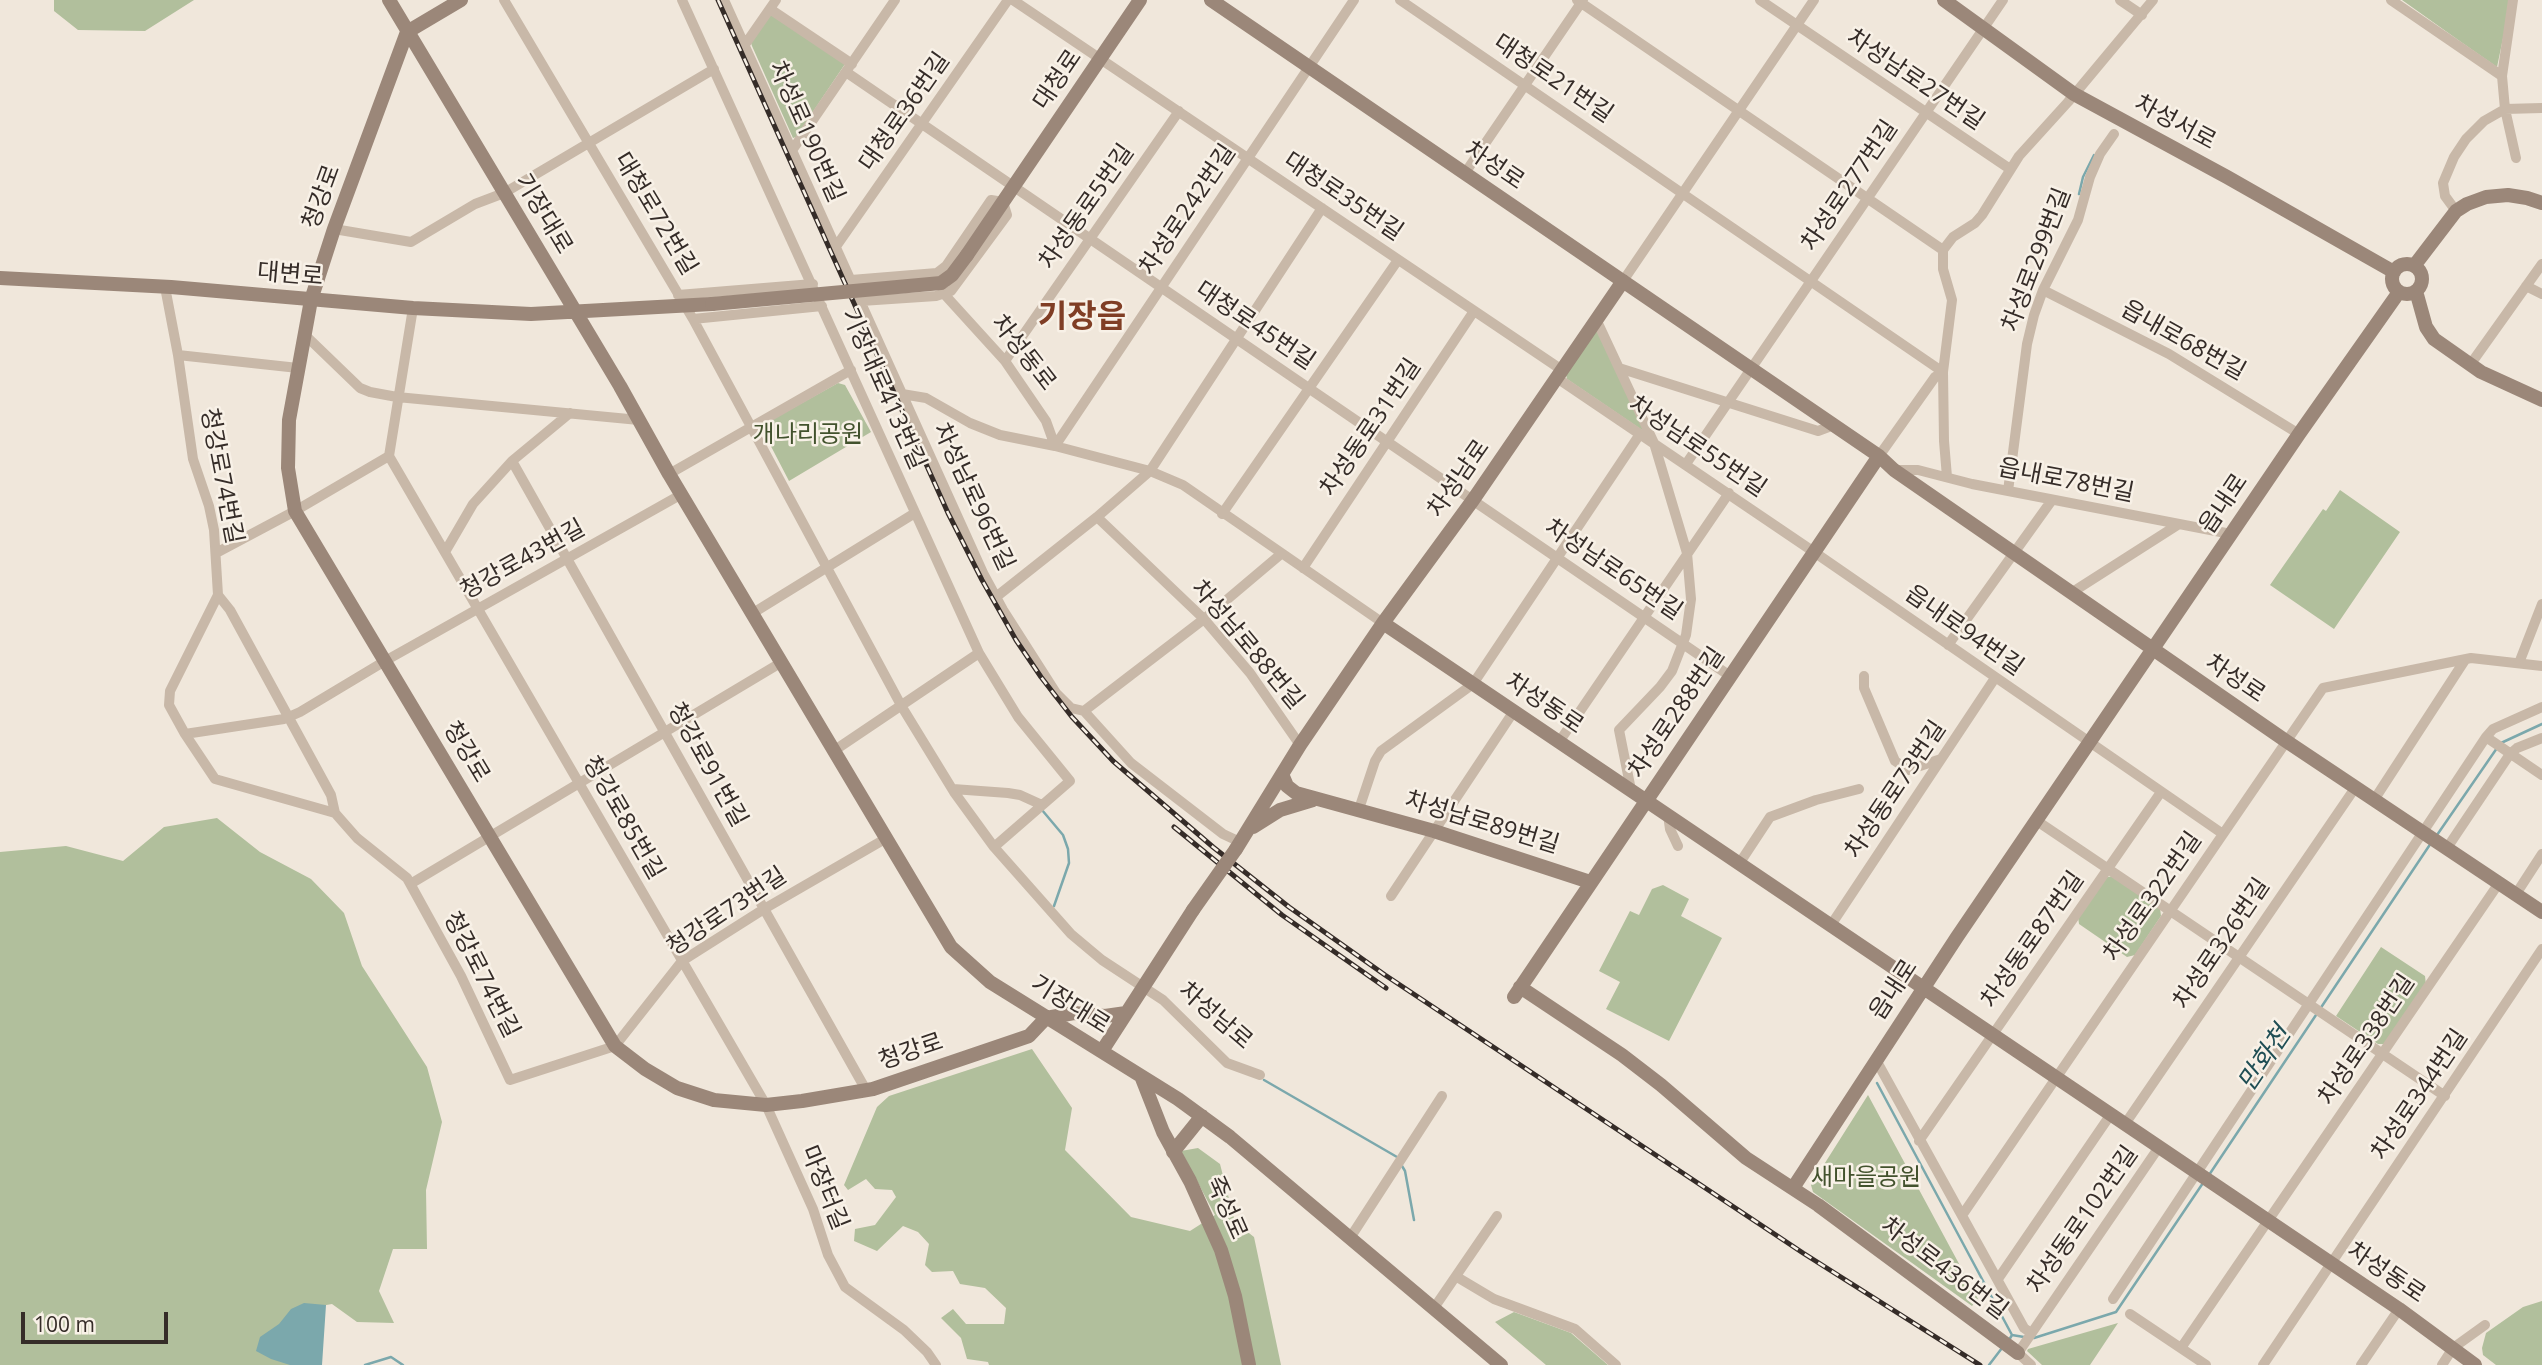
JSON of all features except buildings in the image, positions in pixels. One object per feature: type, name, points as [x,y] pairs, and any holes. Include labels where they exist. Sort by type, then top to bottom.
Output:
[{"type":"street","name":"기장대로","points":[[389,0],[951,947],[990,982],[1142,1076],[1230,1137],[1501,1365]]},
{"type":"street","points":[[408,32],[461,0]]},
{"type":"street","name":"대청로72번길","points":[[504,0],[694,319],[902,707],[953,789],[994,847],[1071,933],[1102,960],[1144,986]]},
{"type":"street","name":"기장대로413번길","points":[[682,0],[979,653],[1018,717],[1070,780],[1042,805]]},
{"type":"street","name":"차성로190번길","points":[[724,0],[851,280]]},
{"type":"street","points":[[791,152],[895,0]]},
{"type":"street","name":"대청로36번길","points":[[835,248],[1008,0]]},
{"type":"street","points":[[1013,0],[1100,58]]},
{"type":"street","name":"대청로","points":[[681,300],[712,304],[941,283],[952,275],[967,255],[1140,0]]},
{"type":"street","name":"차성로","points":[[1211,0],[1880,456],[1894,470],[2152,650],[2446,847]]},
{"type":"street","name":"차성로242번길","points":[[1055,446],[1354,0]]},
{"type":"street","name":"대청로21번길","points":[[1400,0],[1943,372]]},
{"type":"street","name":"차성남로27번길","points":[[1760,0],[2010,169]]},
{"type":"street","name":"차성남로","points":[[1102,1051],[1240,842],[1300,745],[1383,623],[1473,500],[1814,0]]},
{"type":"street","name":"차성서로","points":[[1944,0],[2074,94],[2239,183],[2393,272]]},
{"type":"street","name":"차성로277번길","points":[[1751,369],[2003,0]]},
{"type":"street","points":[[2120,0],[2142,15]]},
{"type":"street","points":[[1947,477],[1943,372],[1952,300],[1943,269],[1943,250],[1954,237],[1982,215],[2019,156],[2153,0]]},
{"type":"street","points":[[2391,0],[2502,76]]},
{"type":"street","points":[[2513,0],[2502,76],[2505,109],[2516,158]]},
{"type":"street","points":[[1465,173],[1580,1],[1943,250]]},
{"type":"street","points":[[744,46],[773,4],[849,68],[923,124],[1014,186]]},
{"type":"street","name":"청강로","points":[[408,32],[334,229],[311,300],[289,420],[288,468],[295,511],[615,1046],[653,1074],[697,1096],[766,1105],[866,1090],[1029,1036],[1046,1018]]},
{"type":"street","name":"대청로35번길","points":[[1100,58],[1474,311],[1559,374]]},
{"type":"street","name":"대청로72번길","points":[[589,143],[713,69]]},
{"type":"street","points":[[2456,211],[2443,191],[2445,175],[2474,130],[2505,109],[2542,108]]},
{"type":"street","name":"차성동로5번길","points":[[1005,361],[1179,111]]},
{"type":"street","name":"차성로299번길","points":[[2008,491],[2027,344],[2043,290],[2078,220],[2090,177],[2100,154],[2114,134]]},
{"type":"street","points":[[334,229],[411,242],[475,204],[504,194],[589,143]]},
{"type":"street","name":"대청로45번길","points":[[1014,186],[1473,500]]},
{"type":"street","points":[[2414,266],[2456,211],[2476,199],[2517,195],[2542,203]]},
{"type":"street","points":[[851,280],[937,273],[946,266],[990,200],[1003,202],[1007,215],[958,283],[945,295],[861,302]]},
{"type":"street","points":[[996,597],[1150,471],[1322,208]]},
{"type":"street","points":[[1222,514],[1398,260]]},
{"type":"street","points":[[2469,365],[2542,264]]},
{"type":"street","points":[[2402,265],[2414,266],[2421,275],[2421,285],[2411,294],[2399,292],[2391,282],[2393,272],[2402,265]]},
{"type":"street","name":"대변로","points":[[0,278],[165,287],[412,308],[531,314],[577,313]]},
{"type":"street","name":"차성남로96번길","points":[[851,280],[996,597],[1056,693],[1072,708],[1084,711],[1131,763],[1223,835],[1240,842]]},
{"type":"street","points":[[577,313],[813,284]]},
{"type":"street","points":[[2526,286],[2542,293]]},
{"type":"street","name":"청강로74번길","points":[[165,287],[193,459],[209,506],[216,553],[218,595],[230,610],[286,718],[331,795],[335,813],[357,838],[412,883],[461,976],[510,1080],[615,1046]]},
{"type":"street","name":"읍내로68번길","points":[[2043,290],[2169,354],[2299,434]]},
{"type":"street","points":[[2416,291],[2430,334],[2469,365],[2542,400]]},
{"type":"street","name":"읍내로","points":[[1793,1188],[1923,988],[2299,434],[2399,292]]},
{"type":"street","name":"차성동로","points":[[945,295],[1005,361],[1045,421],[1055,446]]},
{"type":"street","points":[[694,319],[822,306]]},
{"type":"street","points":[[216,553],[389,456],[412,308]]},
{"type":"street","name":"차성동로31번길","points":[[1303,568],[1474,311]]},
{"type":"street","points":[[1596,319],[1654,443],[1686,554],[1691,607],[1683,643],[1665,680],[1619,730],[1631,790]]},
{"type":"street","points":[[304,334],[360,388],[397,397],[639,420]]},
{"type":"street","points":[[178,355],[298,368]]},
{"type":"street","points":[[1619,368],[1818,431],[1834,425]]},
{"type":"street","points":[[1686,464],[1751,369]]},
{"type":"street","points":[[669,474],[852,370]]},
{"type":"street","points":[[1880,456],[1935,377],[1943,372]]},
{"type":"street","name":"차성남로55번길","points":[[1559,374],[1640,434],[1814,552]]},
{"type":"street","name":"차성동로","points":[[902,394],[926,398],[970,423],[1000,435],[1055,446],[1150,471],[1183,485],[1281,554],[2399,1309],[2475,1365]]},
{"type":"street","points":[[445,552],[473,504],[512,461],[570,413]]},
{"type":"street","points":[[1359,809],[1381,751],[1473,684],[1640,434]]},
{"type":"street","name":"청강로85번길","points":[[389,456],[766,1105]]},
{"type":"street","name":"차성로288번길","points":[[1517,992],[1880,456]]},
{"type":"street","name":"청강로91번길","points":[[512,461],[866,1090]]},
{"type":"street","name":"읍내로78번길","points":[[1894,470],[1918,470],[2052,500],[2231,534]]},
{"type":"street","points":[[1559,741],[1728,493]]},
{"type":"street","name":"청강로43번길","points":[[286,718],[682,494]]},
{"type":"street","name":"차성남로65번길","points":[[1473,500],[1730,676]]},
{"type":"street","points":[[1948,645],[2052,500]]},
{"type":"street","points":[[753,613],[915,513]]},
{"type":"street","name":"차성남로88번길","points":[[1097,517],[1204,619],[1250,673],[1300,745]]},
{"type":"street","points":[[2071,593],[2179,524]]},
{"type":"street","name":"읍내로94번길","points":[[1814,552],[2089,744]]},
{"type":"street","points":[[1084,711],[1204,619],[1281,554]]},
{"type":"street","points":[[218,595],[170,691],[169,705],[215,779],[335,813]]},
{"type":"street","points":[[2519,663],[2542,604]]},
{"type":"street","points":[[835,750],[979,653]]},
{"type":"street","points":[[2374,800],[2465,660]]},
{"type":"street","name":"차성로322번길","points":[[2056,1077],[2323,688],[2465,660],[2542,666]]},
{"type":"street","points":[[412,883],[782,662]]},
{"type":"street","points":[[1864,676],[1864,688],[1895,761],[1908,770],[1941,759]]},
{"type":"street","name":"차성동로73번길","points":[[1831,925],[1995,678]]},
{"type":"street","points":[[2113,1299],[2203,1177],[2493,729],[2542,707]]},
{"type":"street","points":[[1391,896],[1514,711]]},
{"type":"street","points":[[185,734],[286,718]]},
{"type":"street","points":[[2542,738],[2507,752],[2446,847],[2542,912]]},
{"type":"street","points":[[2489,739],[2542,775]]},
{"type":"street","points":[[2089,744],[2223,834]]},
{"type":"street","name":"차성남로89번길","points":[[1282,774],[1287,786],[1292,790],[1434,831],[1590,882]]},
{"type":"street","name":"차성로326번길","points":[[2124,1124],[2355,788]]},
{"type":"street","points":[[953,789],[1020,795],[1042,805],[994,847]]},
{"type":"street","points":[[1739,863],[1770,817],[1816,800],[1859,789]]},
{"type":"street","name":"차성동로87번길","points":[[1993,1035],[2161,792]]},
{"type":"street","points":[[1240,842],[1258,823],[1275,812],[1300,802],[1319,799]]},
{"type":"street","points":[[1668,815],[1670,829],[1678,846]]},
{"type":"street","points":[[2037,821],[2108,868]]},
{"type":"street","name":"청강로73번길","points":[[615,1046],[682,961],[764,909],[886,839]]},
{"type":"street","points":[[2516,894],[2542,854]]},
{"type":"street","name":"차성동로87번길","points":[[2108,868],[2445,1096]]},
{"type":"street","name":"차성로338번길","points":[[2269,1221],[2499,883]]},
{"type":"street","name":"차성로344번길","points":[[2263,1365],[2542,949]]},
{"type":"street","name":"차성남로","points":[[1144,986],[1168,1005],[1227,1063],[1260,1075]]},
{"type":"street","name":"차성로436번길","points":[[1517,992],[1622,1055],[1746,1158],[1793,1188],[2000,1339],[2018,1349],[2031,1365]]},
{"type":"street","points":[[1046,1018],[1074,1013],[1105,1016],[1126,1013]]},
{"type":"street","points":[[1919,1141],[1993,1035]]},
{"type":"street","points":[[1876,1060],[2024,1328],[2030,1334]]},
{"type":"street","name":"죽성로","points":[[1142,1076],[1159,1123],[1221,1250],[1235,1296],[1249,1365]]},
{"type":"street","points":[[1963,1214],[2056,1077]]},
{"type":"street","points":[[1350,1238],[1442,1096]]},
{"type":"street","name":"마장터길","points":[[766,1105],[813,1209],[828,1255],[845,1287],[904,1330],[927,1352],[936,1365]]},
{"type":"street","points":[[1998,1279],[2111,1114]]},
{"type":"street","points":[[1173,1152],[1202,1116]]},
{"type":"street","name":"차성동로102번길","points":[[2018,1349],[2159,1147]]},
{"type":"street","points":[[1434,1308],[1497,1216]]},
{"type":"street","points":[[2181,1348],[2269,1221]]},
{"type":"street","points":[[1457,1277],[1494,1299],[1575,1329],[1616,1365]]},
{"type":"street","points":[[2361,1365],[2399,1309]]},
{"type":"street","points":[[2130,1314],[2206,1365]]},
{"type":"street","points":[[2442,1365],[2453,1348],[2485,1325]]},
{"type":"green space","points":[[54,0],[194,0],[145,31],[78,30],[54,11]]},
{"type":"green space","points":[[2402,0],[2511,0],[2497,67],[2461,42]]},
{"type":"green space","points":[[770,14],[845,64],[793,138],[751,43]]},
{"type":"green space","points":[[1597,330],[1642,430],[1567,379],[1566,375]]},
{"type":"green space","name":"개나리공원","points":[[838,383],[845,385],[871,432],[789,481],[763,431],[764,424]]},
{"type":"green space","points":[[2340,490],[2400,532],[2334,629],[2270,585],[2323,509],[2326,511]]},
{"type":"green space","points":[[217,818],[260,852],[311,879],[344,913],[362,966],[427,1067],[442,1122],[426,1190],[427,1249],[393,1249],[379,1291],[394,1323],[357,1322],[332,1304],[298,1310],[303,1365],[0,1365],[0,852],[66,846],[123,861],[164,827]]},
{"type":"green space","points":[[2113,876],[2160,908],[2161,916],[2135,955],[2127,957],[2079,924],[2078,917],[2103,878]]},
{"type":"green space","points":[[1663,885],[1689,899],[1681,916],[1722,938],[1669,1041],[1606,1009],[1620,982],[1599,971],[1630,911],[1639,915],[1652,889]]},
{"type":"green space","points":[[2381,947],[2425,976],[2426,985],[2386,1044],[2378,1044],[2336,1016]]},
{"type":"green space","points":[[1032,1049],[1072,1108],[1065,1150],[1131,1217],[1190,1231],[1215,1215],[1181,1151],[1198,1148],[1220,1164],[1235,1222],[1254,1237],[1281,1365],[989,1365],[988,1362],[967,1359],[961,1338],[941,1318],[953,1309],[966,1324],[1004,1324],[1006,1308],[985,1288],[960,1284],[953,1271],[932,1272],[925,1265],[929,1244],[918,1232],[903,1226],[877,1251],[854,1241],[855,1229],[875,1225],[896,1197],[892,1190],[875,1189],[866,1179],[848,1190],[844,1185],[877,1107],[889,1096]]},
{"type":"green space","name":"새마을공원","points":[[1868,1095],[1978,1299],[1972,1306],[1813,1192],[1811,1185]]},
{"type":"green space","points":[[2542,1301],[2542,1365],[2496,1365],[2483,1355],[2486,1333],[2523,1307]]},
{"type":"green space","points":[[1514,1312],[1571,1333],[1608,1365],[1546,1365],[1495,1322]]},
{"type":"green space","points":[[2118,1323],[2090,1365],[2042,1365],[2027,1351],[2028,1349]]},
{"type":"water","points":[[304,1303],[326,1305],[322,1365],[290,1365],[256,1351],[260,1337],[279,1324],[291,1309]]},
{"type":"waterway","points":[[2079,194],[2083,177],[2094,155]]},
{"type":"waterway","name":"만화천","points":[[2501,743],[2542,724]]},
{"type":"waterway","name":"만화천","points":[[2437,835],[2497,748]]},
{"type":"waterway","points":[[1042,810],[1063,835],[1068,849],[1069,863],[1054,906]]},
{"type":"waterway","name":"만화천","points":[[2320,1009],[2431,843]]},
{"type":"waterway","name":"만화천","points":[[2209,1175],[2316,1015]]},
{"type":"waterway","points":[[1264,1080],[1397,1157]]},
{"type":"waterway","points":[[1877,1083],[2012,1335]]},
{"type":"waterway","points":[[1402,1166],[1414,1220]]},
{"type":"waterway","name":"만화천","points":[[2034,1338],[2116,1312],[2203,1183]]},
{"type":"waterway","name":"만화천","points":[[2009,1340],[2012,1335],[2024,1337]]},
{"type":"waterway","name":"만화천","points":[[1989,1365],[2002,1348]]},
{"type":"waterway","points":[[365,1365],[391,1357],[403,1365]]},
{"type":"railway","points":[[718,0],[948,513],[1016,640],[1072,717],[1113,761],[1213,847],[1289,907],[1385,975],[1803,1253],[1980,1365]]},
{"type":"railway","points":[[1174,827],[1282,915],[1386,988]]},
{"type":"district","name":"기장읍","points":[[1082,318]]}]
